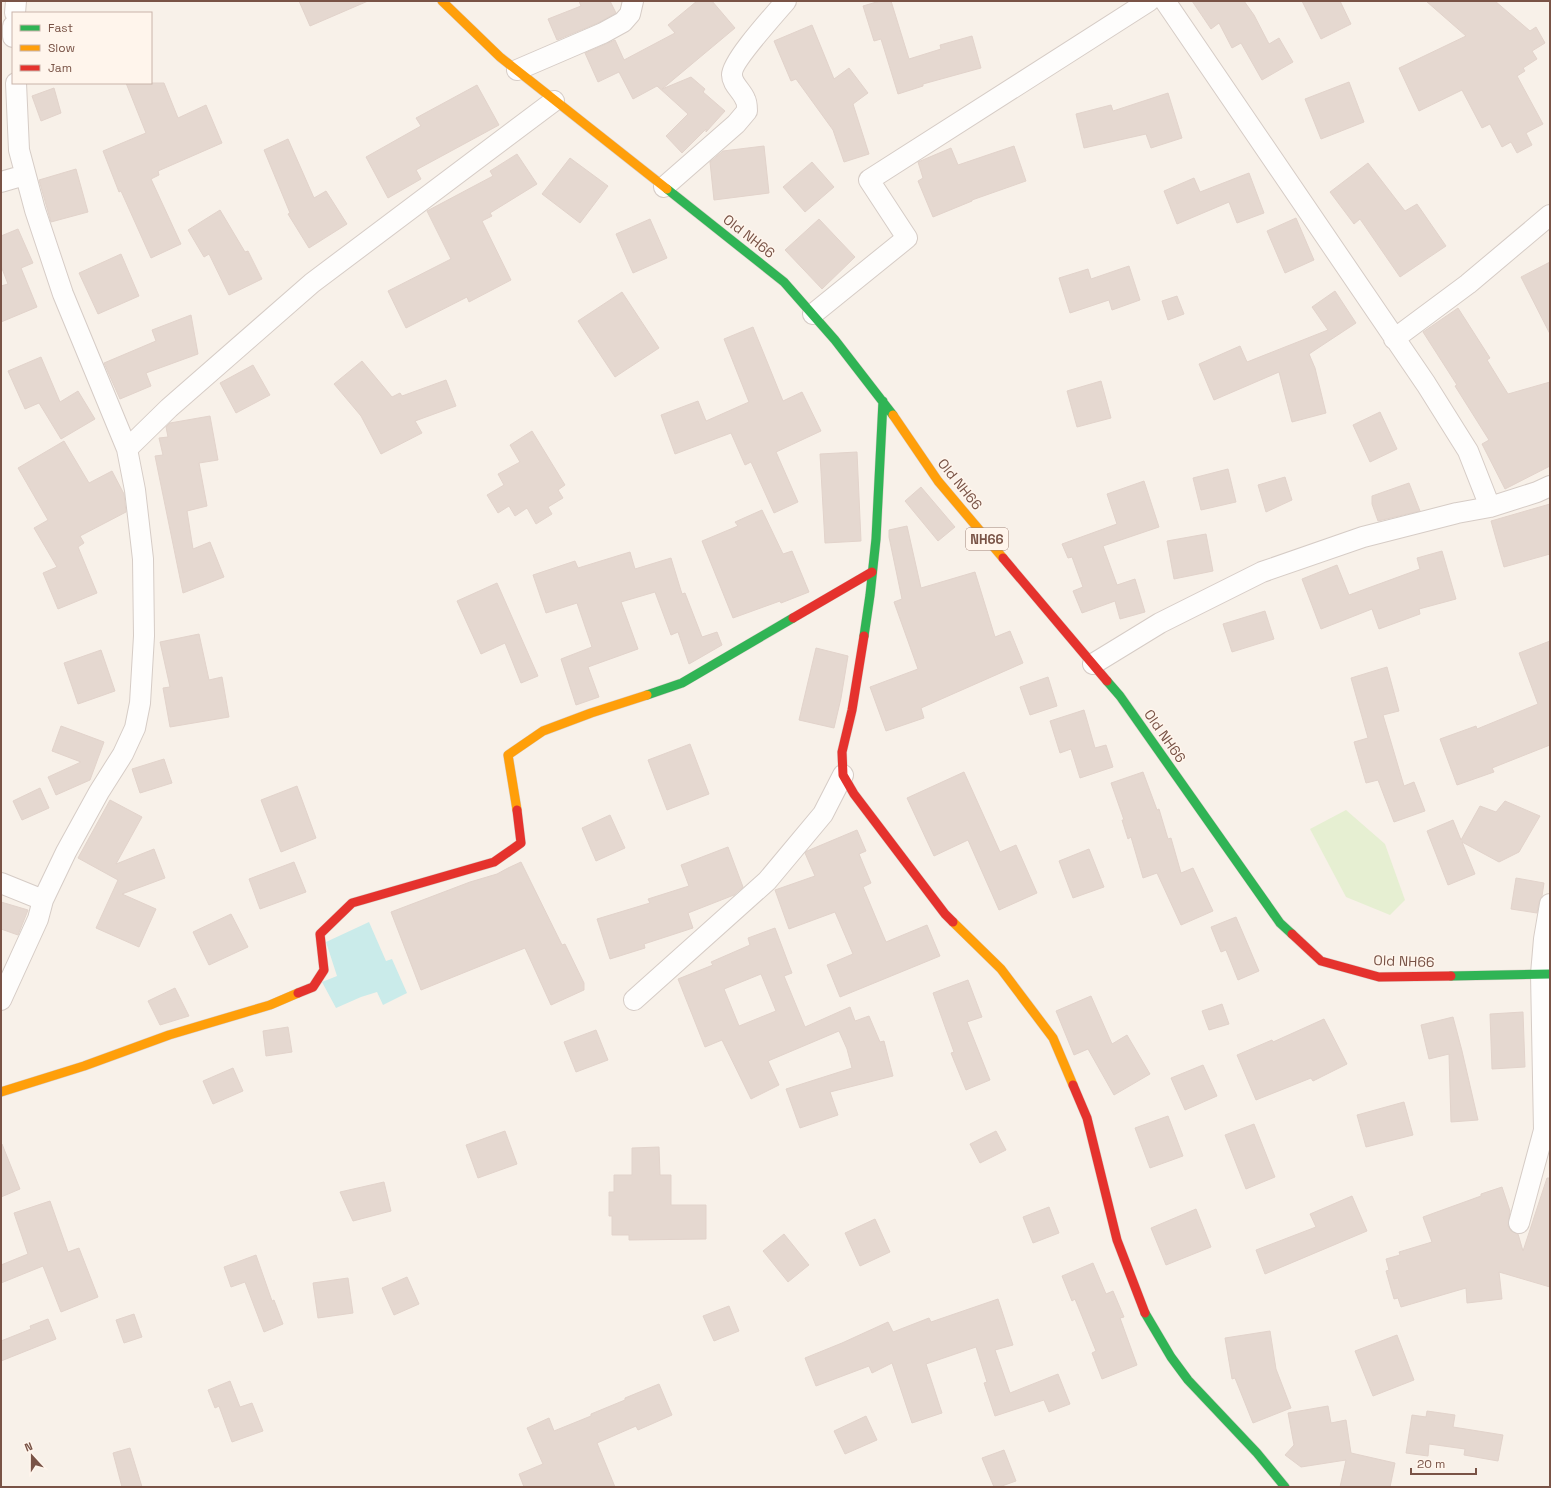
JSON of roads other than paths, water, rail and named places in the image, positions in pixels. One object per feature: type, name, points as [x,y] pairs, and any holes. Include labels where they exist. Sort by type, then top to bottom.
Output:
[{"type":"street","points":[[15,12],[16,1]]},
{"type":"street","name":"Old NH66","points":[[442,1],[500,57],[784,282],[836,340],[883,401],[938,481],[1120,696],[1280,923],[1321,961],[1379,977],[1546,974]]},
{"type":"street","points":[[517,70],[603,33],[623,22],[630,14],[634,1]]},
{"type":"street","points":[[664,187],[736,124],[747,111],[746,99],[736,86],[731,76],[734,68],[745,51],[786,1]]},
{"type":"street","points":[[813,314],[907,238],[869,180],[1149,1]]},
{"type":"street","points":[[1165,1],[1426,384],[1468,451],[1490,507]]},
{"type":"street","points":[[1,1000],[38,919],[43,900],[66,852],[99,792],[123,754],[135,728],[140,703],[144,636],[143,559],[135,490],[127,449],[63,294],[35,210],[19,150],[16,84]]},
{"type":"street","points":[[127,449],[169,408],[312,283],[554,101]]},
{"type":"street","points":[[1,182],[25,175]]},
{"type":"street","points":[[1394,339],[1468,284],[1550,215]]},
{"type":"street","points":[[883,401],[876,538],[870,595],[852,710],[842,752],[843,775],[854,794],[945,914],[1001,969],[1053,1038],[1087,1118],[1117,1240],[1143,1308],[1171,1357],[1188,1380],[1257,1453],[1284,1487]]},
{"type":"street","points":[[1093,664],[1160,623],[1262,572],[1363,537],[1457,513],[1490,507],[1537,492],[1550,486]]},
{"type":"street","points":[[1,1092],[84,1066],[169,1035],[270,1005],[313,987],[324,970],[320,934],[352,903],[494,862],[522,843],[508,754],[542,731],[682,683],[872,572]]},
{"type":"street","points":[[634,1000],[767,881],[823,814],[843,775]]},
{"type":"street","points":[[1,883],[43,900]]},
{"type":"street","points":[[1519,1224],[1544,1130],[1546,974],[1544,939],[1550,904]]},
{"type":"water","points":[[369,922],[386,961],[392,959],[407,993],[383,1005],[377,992],[336,1008],[322,982],[337,976],[326,942]]}]
